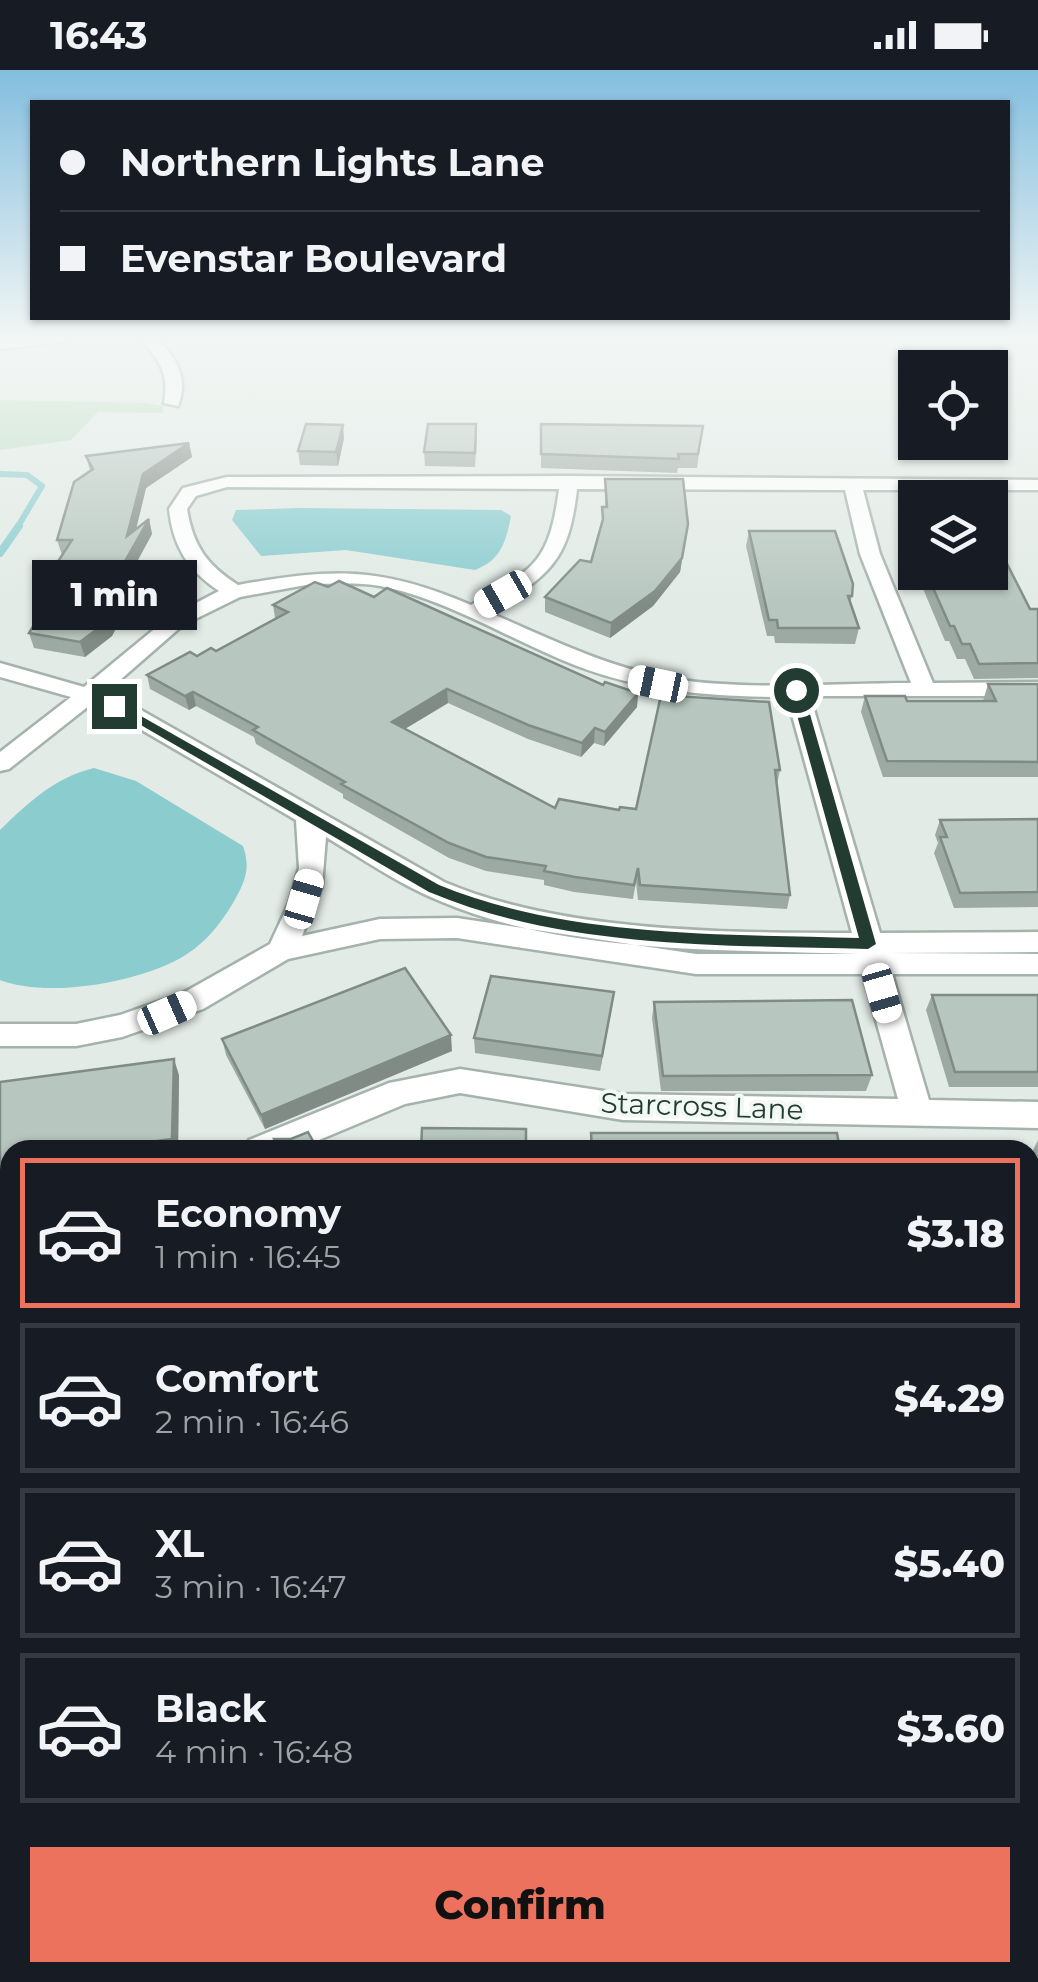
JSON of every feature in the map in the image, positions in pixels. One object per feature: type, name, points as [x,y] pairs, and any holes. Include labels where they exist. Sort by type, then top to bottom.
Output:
[{"type":"street","points":[[234,592],[198,564],[181,540],[178,509],[189,492],[218,478],[1038,485]]},
{"type":"street","points":[[473,612],[533,576],[558,551],[569,481]]},
{"type":"street","points":[[852,484],[870,554],[924,690]]},
{"type":"street","points":[[0,764],[176,621],[234,592],[311,578],[375,579],[414,588],[635,678],[716,690],[1038,689]]},
{"type":"street","points":[[0,670],[87,695],[130,714],[434,888],[497,912],[664,938],[1038,964]]},
{"type":"street","points":[[796,690],[917,1112]]},
{"type":"street","points":[[280,951],[298,914],[316,849],[308,817]]},
{"type":"street","points":[[0,1036],[76,1035],[145,1020],[193,1002],[280,951],[354,933],[422,926],[696,964],[1038,942]]},
{"type":"street","name":"Starcross Lane","points":[[285,1140],[400,1092],[460,1081],[623,1108],[1038,1114]]},
{"type":"green space","points":[[0,427],[83,427],[71,440],[0,450]]},
{"type":"water","points":[[236,510],[501,510],[511,516],[501,549],[491,561],[475,570],[346,550],[261,556],[232,520]]},
{"type":"water","points":[[94,768],[136,781],[243,846],[247,869],[241,888],[224,918],[201,943],[169,964],[146,973],[69,988],[0,980],[0,830],[55,784]]},
{"type":"building","points":[[305,427],[342,427],[336,452],[298,451]]},
{"type":"building","points":[[428,427],[476,427],[475,453],[424,452]]},
{"type":"building","points":[[541,427],[703,427],[698,454],[678,454],[679,459],[541,454]]},
{"type":"building","points":[[189,443],[143,474],[127,536],[149,519],[124,563],[131,563],[126,571],[134,571],[108,621],[80,642],[29,633],[54,592],[91,564],[57,563],[72,540],[57,540],[74,482],[93,469],[86,456]]},
{"type":"building","points":[[605,479],[683,479],[688,524],[682,558],[655,591],[611,623],[545,597],[580,560],[591,562],[603,519],[602,507],[607,507]]},
{"type":"building","points":[[749,531],[835,531],[853,584],[852,596],[848,596],[859,628],[778,628],[777,620],[769,620]]},
{"type":"building","points":[[1008,566],[1030,609],[1038,609],[1038,663],[979,664],[970,644],[962,644],[954,626],[950,626],[934,590],[1008,590]]},
{"type":"building","points":[[339,581],[374,597],[387,588],[603,685],[605,682],[638,693],[605,732],[595,728],[582,743],[528,725],[447,689],[392,722],[555,808],[559,799],[619,810],[636,809],[661,695],[769,702],[780,770],[775,770],[790,895],[640,885],[638,868],[634,885],[575,877],[544,871],[546,866],[486,857],[449,843],[341,784],[345,782],[253,730],[258,727],[193,692],[185,696],[147,675],[190,652],[197,656],[211,648],[216,651],[288,612],[273,605],[315,582],[328,587]]},
{"type":"building","points":[[988,684],[1038,684],[1038,762],[887,761],[865,696],[905,696],[907,701],[996,701]]},
{"type":"building","points":[[1038,819],[1038,892],[960,893],[940,837],[947,837],[940,820]]},
{"type":"building","points":[[405,968],[451,1035],[261,1115],[222,1039]]},
{"type":"building","points":[[491,976],[614,992],[602,1056],[474,1038]]},
{"type":"building","points":[[932,995],[1038,995],[1038,1072],[955,1072]]},
{"type":"building","points":[[852,1000],[872,1075],[663,1076],[654,1002]]},
{"type":"building","points":[[174,1059],[172,1139],[0,1140],[0,1082]]},
{"type":"building","points":[[422,1128],[526,1129],[526,1140],[421,1140]]},
{"type":"building","points":[[308,1132],[312,1140],[274,1139],[291,1139]]},
{"type":"building","points":[[591,1133],[837,1133],[838,1140],[591,1140]]},
{"type":"waterway","points":[[0,474],[27,475],[42,486],[17,528]]},
{"type":"waterway","points":[[0,553],[19,526]]},
{"type":"route","points":[[114,706],[434,888],[485,910],[664,938],[868,944],[796,690]]}]
